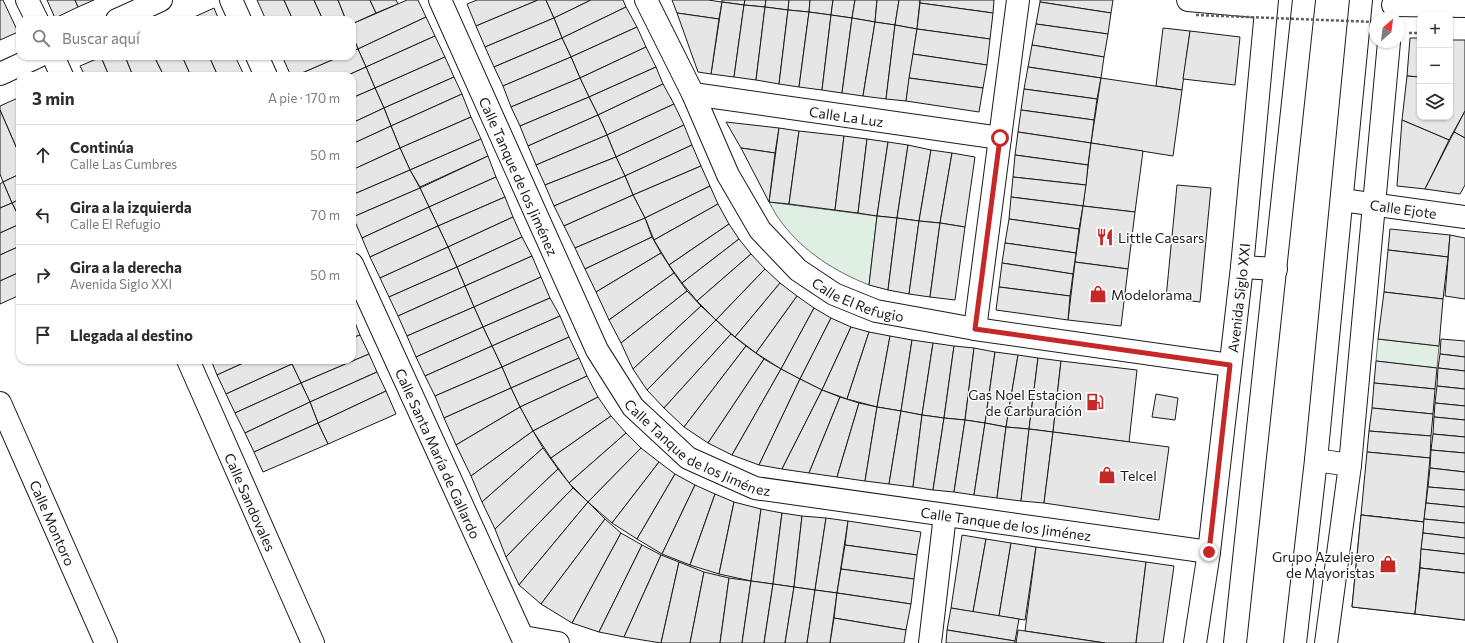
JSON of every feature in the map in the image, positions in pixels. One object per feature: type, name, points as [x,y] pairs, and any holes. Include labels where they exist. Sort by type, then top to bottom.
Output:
[{"type":"main road","points":[[27,0],[34,16]]},
{"type":"main road","points":[[126,16],[161,0]]},
{"type":"main road","points":[[231,0],[238,16]]},
{"type":"main road","name":"Calle Tanque de los Jiménez","points":[[440,0],[597,350],[633,407],[688,458],[755,488],[1209,552]]},
{"type":"main road","name":"Calle El Refugio","points":[[646,0],[693,94],[728,175],[760,230],[798,270],[834,294],[876,311],[975,329],[1230,365]]},
{"type":"main road","points":[[975,329],[1018,0]]},
{"type":"main road","points":[[1235,643],[1304,0]]},
{"type":"main road","points":[[1295,643],[1316,460],[1361,0]]},
{"type":"main road","points":[[1192,8],[1266,3]]},
{"type":"main road","name":"Avenida Siglo XXI","points":[[1195,643],[1209,552],[1242,267],[1266,3]]},
{"type":"main road","points":[[1393,8],[1465,6]]},
{"type":"main road","points":[[1326,643],[1350,465],[1387,48]]},
{"type":"main road","points":[[0,74],[30,60]]},
{"type":"main road","points":[[55,60],[60,72]]},
{"type":"main road","points":[[259,60],[264,72]]},
{"type":"main road","name":"Calle La Luz","points":[[693,94],[1000,138]]},
{"type":"main road","name":"Calle Ejote","points":[[1342,200],[1465,217]]},
{"type":"main road","points":[[1242,267],[1276,269]]},
{"type":"main road","name":"Calle Santa María de Gallardo","points":[[356,273],[524,640]]},
{"type":"main road","name":"Calle Sandovales","points":[[190,364],[313,643]]},
{"type":"main road","name":"Calle Montoro","points":[[0,403],[106,643]]},
{"type":"main road","points":[[1316,460],[1350,465]]},
{"type":"main road","points":[[930,643],[945,515]]},
{"type":"main road","points":[[524,640],[558,643]]},
{"type":"path","points":[[1192,8],[1369,22]]},
{"type":"green space","points":[[769,202],[877,216],[869,285],[845,274],[810,252],[782,223]]},
{"type":"green space","points":[[1378,339],[1439,346],[1437,368],[1376,361]]},
{"type":"building","points":[[0,0],[3,0],[16,28],[16,33],[0,40]]},
{"type":"building","points":[[47,0],[75,0],[78,7],[59,16],[54,16]]},
{"type":"building","points":[[75,0],[94,0],[78,7]]},
{"type":"building","points":[[257,0],[284,0],[291,16],[264,16]]},
{"type":"building","points":[[284,0],[314,0],[321,16],[291,16]]},
{"type":"building","points":[[314,0],[338,0],[344,16],[321,16]]},
{"type":"building","points":[[338,0],[370,0],[376,13],[356,22],[356,16],[344,16]]},
{"type":"building","points":[[370,0],[396,0],[398,4],[376,13]]},
{"type":"building","points":[[407,0],[418,0],[426,17],[358,49],[356,44],[356,22]]},
{"type":"building","points":[[477,0],[538,0],[476,26],[467,4]]},
{"type":"building","points":[[538,0],[546,0],[554,18],[485,47],[476,26]]},
{"type":"building","points":[[546,0],[591,0],[554,18]]},
{"type":"building","points":[[591,0],[623,0],[626,7],[562,38],[554,18]]},
{"type":"building","points":[[672,0],[708,0],[722,2],[719,19],[677,13]]},
{"type":"building","points":[[722,0],[745,0],[744,5],[722,2]]},
{"type":"building","points":[[745,0],[766,0],[765,7],[744,5]]},
{"type":"building","points":[[766,0],[789,0],[788,10],[765,7]]},
{"type":"building","points":[[789,0],[810,0],[809,12],[788,10]]},
{"type":"building","points":[[810,0],[833,0],[831,15],[809,12]]},
{"type":"building","points":[[833,0],[855,0],[852,18],[831,15]]},
{"type":"building","points":[[855,0],[877,0],[875,22],[852,18]]},
{"type":"building","points":[[877,0],[899,0],[895,25],[875,22]]},
{"type":"building","points":[[899,0],[920,0],[917,29],[895,25]]},
{"type":"building","points":[[920,0],[994,0],[993,13],[920,3]]},
{"type":"building","points":[[1040,0],[1113,0],[1111,13],[1040,2]]},
{"type":"building","points":[[722,2],[744,5],[734,77],[711,74]]},
{"type":"building","points":[[1040,2],[1111,13],[1108,34],[1036,24]]},
{"type":"building","points":[[920,3],[993,13],[990,39],[917,29]]},
{"type":"building","points":[[744,5],[765,7],[756,80],[734,77]]},
{"type":"building","points":[[626,7],[637,27],[571,57],[562,38]]},
{"type":"building","points":[[765,7],[788,10],[779,84],[756,80]]},
{"type":"building","points":[[214,8],[217,16],[196,16]]},
{"type":"building","points":[[788,10],[809,12],[799,87],[779,84]]},
{"type":"building","points":[[809,12],[831,15],[822,90],[799,87]]},
{"type":"building","points":[[677,13],[719,19],[711,74],[698,72]]},
{"type":"building","points":[[831,15],[852,18],[842,93],[822,90]]},
{"type":"building","points":[[426,17],[435,36],[366,67],[358,49]]},
{"type":"building","points":[[554,18],[562,38],[494,67],[485,47]]},
{"type":"building","points":[[852,18],[875,22],[863,96],[842,93]]},
{"type":"building","points":[[875,22],[895,25],[886,99],[863,96]]},
{"type":"building","points":[[1036,24],[1108,34],[1104,57],[1032,45]]},
{"type":"building","points":[[895,25],[917,29],[906,101],[886,99]]},
{"type":"building","points":[[637,27],[646,47],[580,78],[571,57]]},
{"type":"building","points":[[1163,28],[1190,31],[1182,90],[1156,86]]},
{"type":"building","points":[[917,29],[990,39],[987,65],[913,54]]},
{"type":"building","points":[[1190,31],[1240,37],[1235,85],[1183,79]]},
{"type":"building","points":[[435,36],[445,57],[375,88],[366,67]]},
{"type":"building","points":[[562,38],[571,57],[503,86],[494,67]]},
{"type":"building","points":[[1410,38],[1417,38],[1417,77],[1407,76]]},
{"type":"building","points":[[1453,40],[1465,40],[1465,111],[1449,140],[1402,120],[1407,76],[1417,77],[1417,120],[1453,120]]},
{"type":"building","points":[[1032,45],[1104,57],[1101,78],[1028,67]]},
{"type":"building","points":[[646,47],[656,67],[589,97],[580,78]]},
{"type":"building","points":[[358,49],[366,67],[355,72],[304,72],[332,60],[356,60],[356,50]]},
{"type":"building","points":[[913,54],[987,65],[983,88],[909,78]]},
{"type":"building","points":[[445,57],[454,77],[384,108],[375,88]]},
{"type":"building","points":[[571,57],[580,78],[511,107],[503,86]]},
{"type":"building","points":[[94,60],[102,60],[107,72],[83,72],[80,66]]},
{"type":"building","points":[[102,60],[127,60],[131,72],[107,72]]},
{"type":"building","points":[[127,60],[156,60],[162,72],[131,72]]},
{"type":"building","points":[[156,60],[184,60],[189,72],[162,72]]},
{"type":"building","points":[[184,60],[211,60],[216,72],[189,72]]},
{"type":"building","points":[[211,60],[237,60],[243,72],[216,72]]},
{"type":"building","points":[[284,60],[332,60],[304,72],[289,72]]},
{"type":"building","points":[[366,67],[375,88],[356,96],[355,72]]},
{"type":"building","points":[[656,67],[663,84],[598,115],[589,97]]},
{"type":"building","points":[[1028,67],[1101,78],[1097,99],[1024,89]]},
{"type":"building","points":[[454,77],[462,94],[391,126],[384,108]]},
{"type":"building","points":[[580,78],[589,97],[520,126],[511,107]]},
{"type":"building","points":[[909,78],[983,88],[979,112],[906,101]]},
{"type":"building","points":[[1101,78],[1182,90],[1173,156],[1091,143]]},
{"type":"building","points":[[663,84],[674,104],[607,135],[598,115]]},
{"type":"building","points":[[375,88],[384,108],[356,121],[356,96]]},
{"type":"building","points":[[1024,89],[1097,99],[1094,120],[1021,110]]},
{"type":"building","points":[[462,94],[471,117],[400,148],[391,126]]},
{"type":"building","points":[[589,97],[598,115],[528,146],[520,126]]},
{"type":"building","points":[[16,99],[16,147],[0,110],[0,106]]},
{"type":"building","points":[[674,104],[684,125],[616,157],[607,135]]},
{"type":"building","points":[[384,108],[391,126],[356,142],[356,121]]},
{"type":"building","points":[[0,110],[16,147],[16,176],[3,182],[0,174]]},
{"type":"building","points":[[1021,110],[1094,120],[1091,143],[1018,132]]},
{"type":"building","points":[[1465,111],[1465,138],[1454,132]]},
{"type":"building","points":[[598,115],[607,135],[536,165],[528,146]]},
{"type":"building","points":[[471,117],[481,139],[410,170],[400,148]]},
{"type":"building","points":[[1402,120],[1449,140],[1425,189],[1397,186]]},
{"type":"building","points":[[726,122],[779,128],[775,153],[741,148]]},
{"type":"building","points":[[684,125],[692,145],[625,176],[616,157]]},
{"type":"building","points":[[391,126],[400,148],[356,168],[356,142]]},
{"type":"building","points":[[779,128],[799,131],[789,204],[769,202]]},
{"type":"building","points":[[799,131],[844,136],[835,210],[789,204]]},
{"type":"building","points":[[1018,132],[1091,143],[1088,165],[1015,155]]},
{"type":"building","points":[[1454,132],[1465,138],[1465,185],[1460,194],[1425,189]]},
{"type":"building","points":[[607,135],[616,157],[545,185],[536,165]]},
{"type":"building","points":[[844,136],[867,139],[858,213],[835,210]]},
{"type":"building","points":[[481,139],[488,156],[420,187],[410,170]]},
{"type":"building","points":[[867,139],[888,142],[877,216],[858,213]]},
{"type":"building","points":[[888,142],[908,145],[897,218],[877,216]]},
{"type":"building","points":[[1091,143],[1143,151],[1135,212],[1083,206]]},
{"type":"building","points":[[692,145],[701,166],[633,195],[625,176]]},
{"type":"building","points":[[908,145],[931,150],[919,221],[897,218]]},
{"type":"building","points":[[400,148],[410,170],[356,193],[356,168]]},
{"type":"building","points":[[741,148],[775,153],[769,202]]},
{"type":"building","points":[[931,150],[952,153],[940,223],[919,221]]},
{"type":"building","points":[[952,153],[975,157],[965,227],[940,223]]},
{"type":"building","points":[[1015,155],[1088,165],[1086,185],[1013,177]]},
{"type":"building","points":[[488,156],[496,177],[429,207],[420,188]]},
{"type":"building","points":[[616,157],[625,176],[554,206],[545,185]]},
{"type":"building","points":[[701,166],[710,186],[645,218],[633,195]]},
{"type":"building","points":[[410,170],[420,188],[356,216],[356,193]]},
{"type":"building","points":[[16,176],[16,201],[12,203],[3,182]]},
{"type":"building","points":[[625,176],[633,195],[564,226],[554,206]]},
{"type":"building","points":[[496,177],[505,197],[438,226],[429,207]]},
{"type":"building","points":[[1013,177],[1086,185],[1083,206],[1011,197]]},
{"type":"building","points":[[3,182],[12,203],[0,208],[0,184]]},
{"type":"building","points":[[1177,185],[1211,188],[1200,302],[1166,298]]},
{"type":"building","points":[[710,186],[718,204],[654,240],[645,218]]},
{"type":"building","points":[[420,188],[429,207],[362,238],[356,224],[356,216]]},
{"type":"building","points":[[633,195],[645,218],[575,248],[564,226]]},
{"type":"building","points":[[505,197],[513,217],[448,247],[438,226]]},
{"type":"building","points":[[1011,197],[1083,206],[1079,229],[1009,219]]},
{"type":"building","points":[[16,201],[16,211],[12,203]]},
{"type":"building","points":[[12,203],[16,211],[16,226],[0,233],[0,208]]},
{"type":"building","points":[[718,204],[729,224],[669,265],[654,240]]},
{"type":"building","name":"Little Caesars","points":[[1083,206],[1135,212],[1128,269],[1075,262]]},
{"type":"building","points":[[429,207],[438,226],[370,257],[362,238]]},
{"type":"building","points":[[877,216],[897,218],[888,290],[869,285]]},
{"type":"building","points":[[513,217],[522,237],[457,267],[448,247]]},
{"type":"building","points":[[645,218],[652,237],[585,269],[575,248]]},
{"type":"building","points":[[897,218],[919,221],[909,294],[888,290]]},
{"type":"building","points":[[1009,219],[1079,229],[1076,253],[1005,243]]},
{"type":"building","points":[[919,221],[940,223],[930,297],[909,294]]},
{"type":"building","points":[[940,223],[965,227],[955,300],[930,297]]},
{"type":"building","points":[[729,224],[739,239],[682,283],[669,265]]},
{"type":"building","points":[[16,226],[16,248],[0,255],[0,233]]},
{"type":"building","points":[[438,226],[448,247],[380,278],[370,257]]},
{"type":"building","points":[[1390,229],[1450,235],[1448,257],[1388,250]]},
{"type":"building","points":[[1450,235],[1465,238],[1465,299],[1445,296]]},
{"type":"building","points":[[522,237],[532,256],[465,286],[457,267]]},
{"type":"building","points":[[652,237],[661,253],[596,292],[585,269]]},
{"type":"building","points":[[739,239],[751,254],[697,301],[682,283]]},
{"type":"building","points":[[1005,243],[1076,253],[1073,274],[1002,263]]},
{"type":"building","points":[[448,247],[457,267],[389,297],[380,278]]},
{"type":"building","points":[[16,248],[16,274],[0,281],[0,255]]},
{"type":"building","points":[[1388,250],[1448,257],[1443,299],[1384,292]]},
{"type":"building","points":[[661,253],[674,273],[609,320],[596,292]]},
{"type":"building","points":[[751,254],[765,269],[716,320],[697,301]]},
{"type":"building","points":[[532,256],[541,277],[474,307],[465,286]]},
{"type":"building","name":"Modelorama","points":[[1075,262],[1128,269],[1121,326],[1068,320]]},
{"type":"building","points":[[1002,263],[1073,274],[1070,296],[999,287]]},
{"type":"building","points":[[457,267],[465,286],[398,316],[389,297]]},
{"type":"building","points":[[765,269],[780,283],[735,337],[716,320]]},
{"type":"building","points":[[674,273],[687,291],[621,343],[609,320]]},
{"type":"building","points":[[16,274],[16,297],[0,304],[0,281]]},
{"type":"building","points":[[541,277],[550,298],[483,327],[474,307]]},
{"type":"building","points":[[780,283],[797,296],[756,353],[735,337]]},
{"type":"building","points":[[465,286],[474,307],[407,336],[398,316]]},
{"type":"building","points":[[999,287],[1070,296],[1068,320],[996,310]]},
{"type":"building","points":[[687,291],[701,306],[633,369],[621,343]]},
{"type":"building","points":[[1384,292],[1443,299],[1439,346],[1378,339]]},
{"type":"building","points":[[797,296],[814,308],[781,369],[756,353]]},
{"type":"building","points":[[550,298],[560,316],[492,346],[483,327]]},
{"type":"building","points":[[701,306],[716,320],[647,390],[633,369]]},
{"type":"building","points":[[474,307],[483,327],[416,357],[407,336]]},
{"type":"building","points":[[814,308],[831,318],[800,379],[781,369]]},
{"type":"building","points":[[560,316],[569,337],[502,367],[492,346]]},
{"type":"building","points":[[831,318],[851,327],[822,390],[800,379]]},
{"type":"building","points":[[716,320],[731,334],[664,408],[647,390]]},
{"type":"building","points":[[356,325],[360,335],[356,336]]},
{"type":"building","points":[[483,327],[492,346],[425,376],[416,357]]},
{"type":"building","points":[[851,327],[869,332],[847,399],[822,390]]},
{"type":"building","points":[[869,332],[890,336],[877,407],[847,399]]},
{"type":"building","points":[[731,334],[746,346],[684,427],[664,408]]},
{"type":"building","points":[[360,335],[369,354],[356,360],[356,336]]},
{"type":"building","points":[[890,336],[912,340],[901,411],[877,407]]},
{"type":"building","points":[[569,337],[579,358],[511,388],[502,367]]},
{"type":"building","points":[[1441,339],[1465,341],[1465,357],[1440,354]]},
{"type":"building","points":[[912,340],[933,343],[922,415],[901,411]]},
{"type":"building","points":[[933,343],[954,346],[944,418],[922,415]]},
{"type":"building","points":[[492,346],[502,367],[435,396],[425,376]]},
{"type":"building","points":[[746,346],[764,359],[708,443],[684,427]]},
{"type":"building","points":[[954,346],[974,348],[965,420],[944,418]]},
{"type":"building","points":[[974,348],[995,352],[985,423],[965,420]]},
{"type":"building","points":[[995,352],[1018,355],[1006,427],[985,423]]},
{"type":"building","points":[[369,354],[377,372],[310,402],[301,383],[346,364],[356,364],[356,360]]},
{"type":"building","points":[[1440,354],[1465,357],[1465,371],[1438,368]]},
{"type":"building","points":[[1018,355],[1038,358],[1029,429],[1006,427]]},
{"type":"building","points":[[579,358],[587,376],[520,407],[511,388]]},
{"type":"building","points":[[1038,358],[1061,361],[1053,432],[1029,429]]},
{"type":"building","points":[[764,359],[781,369],[732,455],[708,443]]},
{"type":"building","points":[[1061,361],[1137,370],[1129,442],[1053,432]]},
{"type":"building","points":[[1376,361],[1437,368],[1435,389],[1374,383]]},
{"type":"building","points":[[213,364],[241,364],[217,375]]},
{"type":"building","points":[[241,364],[292,364],[226,394],[217,375]]},
{"type":"building","points":[[292,364],[346,364],[301,383]]},
{"type":"building","points":[[292,364],[301,383],[235,413],[226,394]]},
{"type":"building","points":[[502,367],[511,388],[444,418],[435,396]]},
{"type":"building","points":[[1438,368],[1465,371],[1465,389],[1437,386]]},
{"type":"building","points":[[781,369],[800,379],[759,465],[732,455]]},
{"type":"building","points":[[377,372],[386,391],[318,423],[310,402]]},
{"type":"building","points":[[587,376],[598,397],[533,431],[520,407]]},
{"type":"building","points":[[800,379],[822,390],[782,469],[759,465]]},
{"type":"building","points":[[301,383],[310,402],[245,433],[235,413]]},
{"type":"building","points":[[1374,383],[1435,389],[1433,414],[1372,408]]},
{"type":"building","points":[[1437,386],[1465,389],[1465,406],[1435,403]]},
{"type":"building","points":[[511,388],[520,407],[456,445],[444,418]]},
{"type":"building","points":[[822,390],[840,397],[809,473],[782,469]]},
{"type":"building","points":[[386,391],[396,414],[328,444],[318,423]]},
{"type":"building","points":[[1156,394],[1178,398],[1175,420],[1152,417]]},
{"type":"building","points":[[598,397],[611,416],[551,458],[533,431]]},
{"type":"building","points":[[840,397],[859,403],[837,477],[809,473]]},
{"type":"building","points":[[310,402],[318,423],[254,452],[245,433]]},
{"type":"building","points":[[859,403],[877,407],[865,481],[837,477]]},
{"type":"building","points":[[1435,403],[1465,406],[1465,420],[1434,417]]},
{"type":"building","points":[[520,407],[533,431],[471,476],[456,445]]},
{"type":"building","points":[[877,407],[901,411],[889,484],[865,481]]},
{"type":"building","points":[[1372,408],[1433,414],[1431,436],[1369,431]]},
{"type":"building","points":[[901,411],[922,415],[913,487],[889,484]]},
{"type":"building","points":[[922,415],[944,418],[933,490],[913,487]]},
{"type":"building","points":[[611,416],[626,433],[569,483],[551,458]]},
{"type":"building","points":[[1434,417],[1465,420],[1465,437],[1433,434]]},
{"type":"building","points":[[944,418],[965,420],[954,492],[933,490]]},
{"type":"building","points":[[965,420],[985,423],[974,495],[954,492]]},
{"type":"building","points":[[318,423],[328,444],[263,472],[254,452]]},
{"type":"building","points":[[985,423],[1006,427],[997,498],[974,495]]},
{"type":"building","points":[[1006,427],[1029,429],[1021,501],[997,498]]},
{"type":"building","points":[[1029,429],[1053,432],[1044,503],[1021,501]]},
{"type":"building","points":[[533,431],[543,448],[482,502],[471,476]]},
{"type":"building","points":[[1369,431],[1431,436],[1430,458],[1367,452]]},
{"type":"building","name":"Telcel","points":[[1053,432],[1169,447],[1159,520],[1044,503]]},
{"type":"building","points":[[626,433],[641,448],[588,502],[569,483]]},
{"type":"building","points":[[1433,434],[1465,437],[1465,453],[1431,450]]},
{"type":"building","points":[[543,448],[558,469],[495,529],[482,502]]},
{"type":"building","points":[[641,448],[659,462],[612,523],[588,502]]},
{"type":"building","points":[[1431,450],[1465,453],[1465,472],[1430,468]]},
{"type":"building","points":[[1367,452],[1430,458],[1424,522],[1361,515]]},
{"type":"building","points":[[659,462],[675,474],[637,539],[612,523]]},
{"type":"building","points":[[1430,468],[1465,472],[1465,490],[1428,487]]},
{"type":"building","points":[[558,469],[573,488],[506,557],[495,529]]},
{"type":"building","points":[[675,474],[695,485],[662,554],[637,539]]},
{"type":"building","points":[[695,485],[715,494],[690,565],[662,554]]},
{"type":"building","points":[[1428,487],[1465,490],[1465,507],[1426,503]]},
{"type":"building","points":[[573,488],[588,502],[519,585],[506,557]]},
{"type":"building","points":[[715,494],[734,502],[719,574],[690,565]]},
{"type":"building","points":[[588,502],[605,519],[541,604],[519,585]]},
{"type":"building","points":[[734,502],[761,509],[751,581],[719,574]]},
{"type":"building","points":[[1426,503],[1465,507],[1465,523],[1424,519]]},
{"type":"building","points":[[761,509],[782,513],[773,584],[751,581]]},
{"type":"building","points":[[782,513],[802,516],[794,587],[773,584]]},
{"type":"building","name":"Grupo Azulejero de Mayoristas","points":[[1361,515],[1424,522],[1415,614],[1352,607]]},
{"type":"building","name":"Grupo Azulejero de Mayoristas","points":[[1361,515],[1424,522],[1415,614],[1352,607]]},
{"type":"building","points":[[802,516],[826,518],[815,590],[794,587]]},
{"type":"building","points":[[826,518],[848,521],[837,593],[815,590]]},
{"type":"building","points":[[605,519],[621,533],[572,623],[541,604]]},
{"type":"building","points":[[1424,519],[1465,523],[1465,538],[1423,533]]},
{"type":"building","points":[[848,521],[921,532],[917,555],[845,545]]},
{"type":"building","points":[[621,533],[642,545],[599,632],[572,623]]},
{"type":"building","points":[[1423,533],[1465,538],[1465,554],[1421,549]]},
{"type":"building","points":[[962,535],[986,539],[973,612],[951,608]]},
{"type":"building","points":[[986,539],[1011,543],[999,616],[973,612]]},
{"type":"building","points":[[1011,543],[1036,547],[1025,620],[999,616]]},
{"type":"building","points":[[642,545],[661,555],[624,637],[599,632]]},
{"type":"building","points":[[845,545],[917,555],[914,579],[841,569]]},
{"type":"building","points":[[1036,547],[1146,562],[1136,643],[1105,643],[1025,631]]},
{"type":"building","points":[[1421,549],[1465,554],[1465,573],[1420,568]]},
{"type":"building","points":[[661,555],[679,562],[661,643],[624,637]]},
{"type":"building","points":[[679,562],[704,572],[690,643],[661,643]]},
{"type":"building","points":[[1146,562],[1174,566],[1163,643],[1136,643]]},
{"type":"building","points":[[1420,568],[1465,573],[1465,620],[1415,614]]},
{"type":"building","points":[[1420,568],[1465,573],[1465,620],[1415,614]]},
{"type":"building","points":[[841,569],[914,579],[911,604],[837,593]]},
{"type":"building","points":[[704,572],[729,578],[720,643],[690,643]]},
{"type":"building","points":[[729,578],[751,581],[742,643],[720,643]]},
{"type":"building","points":[[751,581],[773,584],[764,643],[742,643]]},
{"type":"building","points":[[773,584],[794,587],[785,643],[764,643]]},
{"type":"building","points":[[794,587],[815,590],[807,643],[785,643]]},
{"type":"building","points":[[815,590],[837,593],[830,643],[807,643]]},
{"type":"building","points":[[837,593],[911,604],[906,630],[834,618]]},
{"type":"building","points":[[951,608],[1019,619],[1015,641],[947,630]]},
{"type":"building","points":[[834,618],[906,630],[904,643],[830,643]]},
{"type":"building","points":[[947,630],[1015,641],[1015,643],[946,643]]},
{"type":"building","points":[[1018,630],[1105,643],[1016,643]]},
{"type":"place","name":"Little Caesars","points":[[1105,237]]},
{"type":"place","name":"Modelorama","points":[[1098,294]]},
{"type":"place","name":"Gas Noel Estacion de Carburación","points":[[1095,402]]},
{"type":"place","name":"Telcel","points":[[1107,475]]},
{"type":"place","name":"Grupo Azulejero de Mayoristas","points":[[1388,564]]},
{"type":"route","points":[[1000,138],[975,329],[1230,365],[1209,552]]}]
